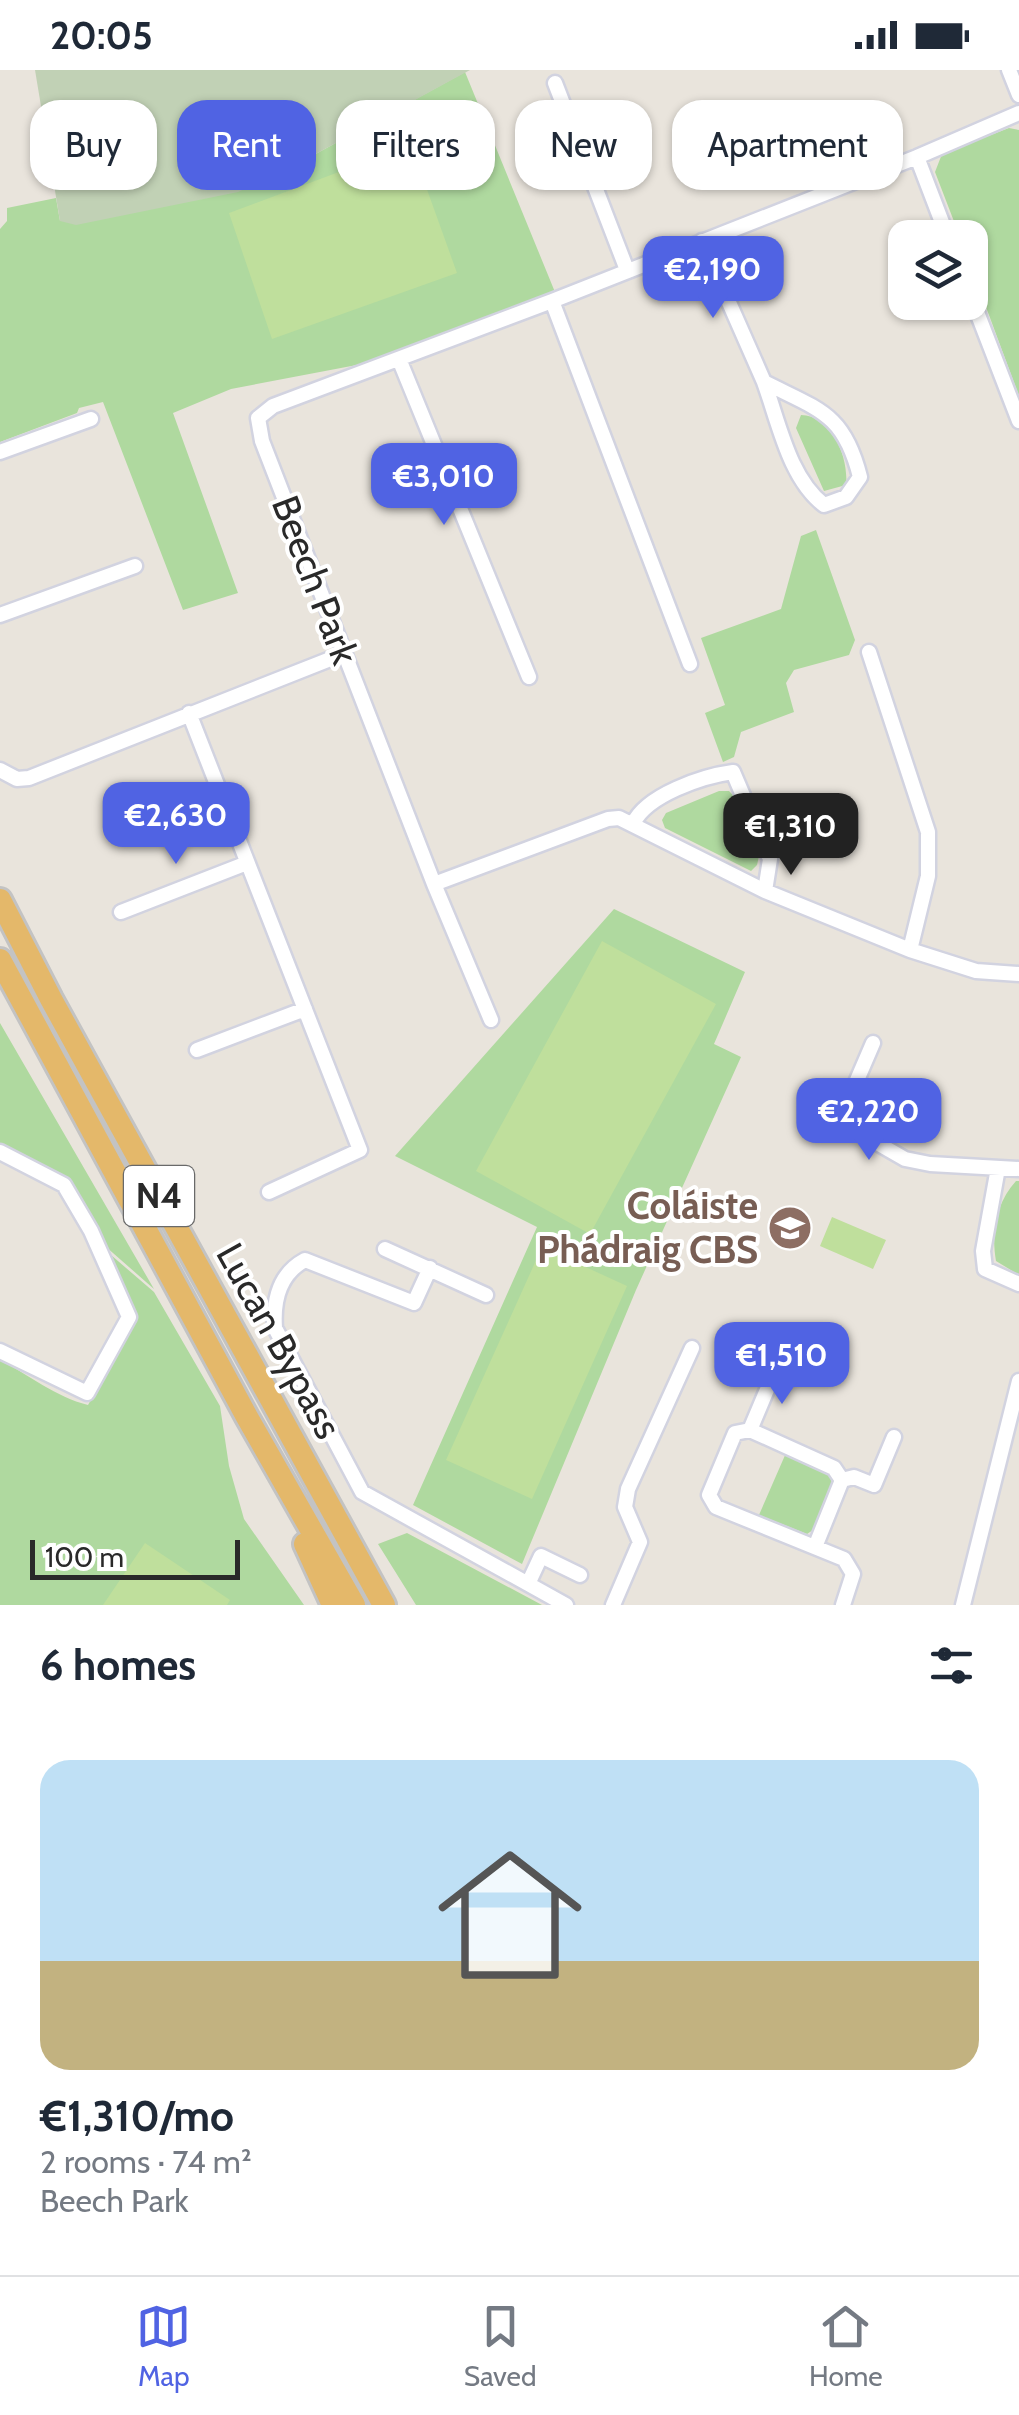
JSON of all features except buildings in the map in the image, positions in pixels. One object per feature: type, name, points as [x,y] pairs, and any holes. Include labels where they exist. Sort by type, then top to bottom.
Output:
[{"type":"highway","name":"Lucan Bypass","points":[[0,900],[384,1605]]},
{"type":"highway","name":"Lucan Bypass","points":[[0,960],[247,1417],[354,1605]]},
{"type":"highway","points":[[247,1417],[333,1605]]},
{"type":"highway","points":[[322,1490],[395,1605]]},
{"type":"street","points":[[1009,70],[1019,95]]},
{"type":"street","points":[[555,84],[626,270]]},
{"type":"street","name":"Beech Park","points":[[491,1020],[343,654],[262,441],[258,418],[273,406],[552,301],[1019,113]]},
{"type":"street","points":[[917,156],[941,220]]},
{"type":"street","points":[[702,241],[764,382],[797,471],[810,494],[824,505],[846,497],[860,477],[851,444],[826,413],[764,382]]},
{"type":"street","points":[[552,301],[690,664]]},
{"type":"street","points":[[980,320],[1019,421]]},
{"type":"street","points":[[399,359],[529,677]]},
{"type":"street","points":[[0,452],[91,419]]},
{"type":"street","points":[[0,615],[135,566]]},
{"type":"street","points":[[869,652],[928,832],[928,876],[910,950]]},
{"type":"street","points":[[0,770],[5,776],[29,778],[343,654]]},
{"type":"street","points":[[189,713],[360,1150],[269,1192]]},
{"type":"street","points":[[632,824],[646,804],[715,775],[734,772],[770,860],[765,891]]},
{"type":"street","points":[[434,884],[619,818],[765,891],[910,950],[976,970],[1019,974]]},
{"type":"street","points":[[121,912],[248,863]]},
{"type":"street","points":[[197,1050],[305,1009]]},
{"type":"street","points":[[873,1042],[842,1116],[844,1124],[905,1159],[930,1164],[1019,1168]]},
{"type":"street","points":[[0,1152],[64,1186],[92,1231],[129,1317],[87,1393],[0,1351]]},
{"type":"street","points":[[998,1168],[982,1252],[985,1269],[1019,1284]]},
{"type":"street","points":[[384,1249],[486,1295]]},
{"type":"street","points":[[430,1268],[414,1303],[305,1260],[291,1267],[282,1280],[274,1312],[275,1328],[362,1492],[566,1605]]},
{"type":"street","points":[[613,1605],[640,1542],[626,1507],[628,1490],[692,1348]]},
{"type":"street","points":[[750,1430],[774,1373]]},
{"type":"street","points":[[963,1605],[1019,1381]]},
{"type":"street","points":[[842,1480],[834,1468],[750,1430],[735,1433],[709,1495],[716,1506],[844,1559],[853,1574],[842,1605]]},
{"type":"street","points":[[842,1480],[854,1477],[874,1485],[894,1437]]},
{"type":"street","points":[[815,1547],[842,1480]]},
{"type":"street","points":[[528,1584],[541,1556],[580,1574]]},
{"type":"green space","points":[[35,70],[470,70],[415,100],[336,100],[336,143],[316,154],[316,100],[177,100],[177,190],[242,190],[76,225],[60,221],[55,190],[157,190],[157,100],[40,100]]},
{"type":"green space","points":[[465,72],[476,100],[414,100]]},
{"type":"green space","points":[[1009,128],[1019,130],[1019,396],[988,312],[988,220],[953,220],[935,172],[942,154]]},
{"type":"green space","points":[[336,143],[336,190],[495,190],[495,145],[557,297],[404,356],[231,389],[173,413],[238,593],[183,610],[103,402],[79,408],[77,413],[0,442],[0,229],[7,221],[7,208],[56,198],[60,221],[180,190],[316,190],[316,154]]},
{"type":"green space","points":[[336,173],[336,190],[427,190],[457,273],[272,339],[229,213],[291,190],[316,190],[316,180]]},
{"type":"green space","points":[[801,415],[822,422],[830,430],[845,463],[846,485],[824,491],[796,428]]},
{"type":"green space","points":[[816,530],[855,640],[849,655],[794,670],[786,683],[794,712],[741,732],[734,757],[723,762],[705,713],[725,705],[701,638],[781,609],[801,536]]},
{"type":"green space","points":[[719,791],[729,791],[735,797],[759,856],[751,871],[665,828],[662,820],[666,813]]},
{"type":"green space","points":[[614,909],[745,972],[714,1044],[741,1057],[636,1290],[522,1564],[413,1505],[537,1227],[395,1156]]},
{"type":"green space","points":[[602,941],[716,1004],[590,1234],[476,1171]]},
{"type":"green space","points":[[0,1023],[154,1289],[105,1246],[66,1183],[0,1145]]},
{"type":"green space","points":[[1016,1181],[1019,1275],[996,1261],[994,1239],[1000,1208]]},
{"type":"green space","points":[[832,1217],[886,1240],[873,1269],[820,1246]]},
{"type":"green space","points":[[542,1247],[627,1286],[532,1499],[446,1460]]},
{"type":"green space","points":[[104,1249],[154,1292],[220,1406],[229,1466],[244,1519],[304,1605],[0,1605],[0,1360],[54,1391],[88,1405],[138,1317]]},
{"type":"green space","points":[[786,1453],[828,1470],[832,1483],[813,1530],[807,1534],[759,1515]]},
{"type":"green space","points":[[407,1533],[542,1605],[416,1605],[378,1544]]},
{"type":"green space","points":[[145,1543],[230,1600],[227,1605],[103,1605]]},
{"type":"place","name":"Coláiste Phádraig CBS","points":[[790,1228]]}]
